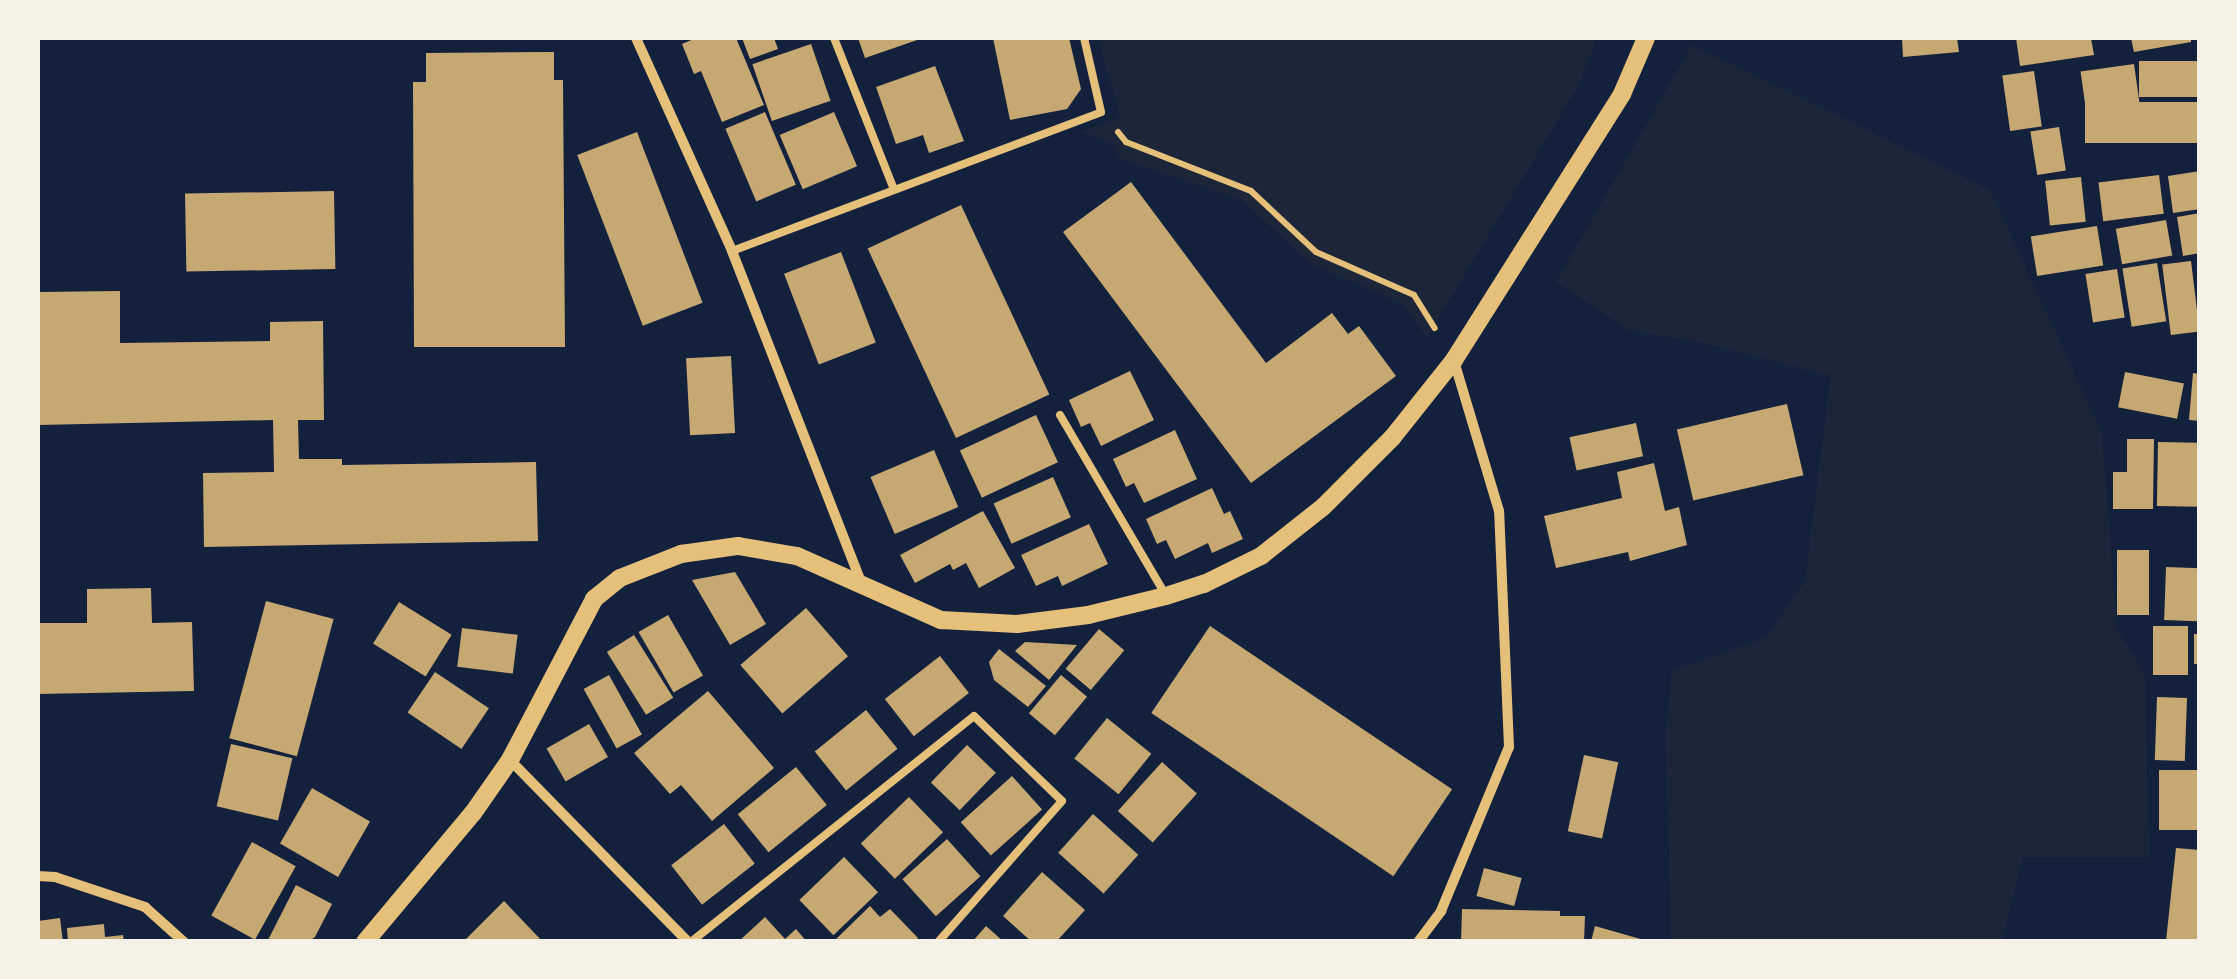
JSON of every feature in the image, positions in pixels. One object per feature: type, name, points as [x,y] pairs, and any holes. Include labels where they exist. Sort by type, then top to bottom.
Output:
[{"type":"street","points":[[636,38],[732,251],[861,583]]},
{"type":"street","points":[[366,942],[473,813],[510,760],[594,599],[620,578],[680,554],[738,546],[797,556],[941,620],[1017,624],[1088,614],[1166,596],[1204,584],[1261,556],[1323,506],[1392,438],[1454,360],[1622,94],[1646,38]]},
{"type":"street","points":[[1418,942],[1440,911],[1510,747],[1499,512],[1454,360]]},
{"type":"street","points":[[510,760],[689,942]]},
{"type":"street","points":[[38,876],[56,877],[145,907],[184,942]]},
{"type":"lane","points":[[834,38],[893,186]]},
{"type":"lane","points":[[732,251],[893,186],[1101,112],[1084,38]]},
{"type":"lane","points":[[1060,415],[1166,596]]},
{"type":"lane","points":[[689,942],[974,716],[1062,801],[938,942]]},
{"type":"path","points":[[1126,142],[1251,192],[1316,252],[1414,295],[1439,334]]},
{"type":"shaded area","points":[[1098,38],[1597,38],[1578,86],[1427,337],[1402,303],[1311,264],[1243,201],[1120,158],[1113,144],[1082,132],[1120,117]]},
{"type":"shaded area","points":[[1692,45],[1990,190],[2102,433],[2117,630],[2145,674],[2149,857],[2023,857],[2002,941],[1671,941],[1666,736],[1672,671],[1767,637],[1805,581],[1831,376],[1702,343],[1628,330],[1556,282]]},
{"type":"building","points":[[696,38],[736,38],[764,105],[722,122],[701,71],[694,74],[682,44]]},
{"type":"building","points":[[742,38],[774,38],[778,49],[750,59]]},
{"type":"building","points":[[858,38],[923,38],[865,58]]},
{"type":"building","points":[[993,38],[1069,38],[1081,89],[1067,109],[1010,120]]},
{"type":"building","points":[[1902,38],[1957,38],[1959,52],[1903,57]]},
{"type":"building","points":[[2016,38],[2091,38],[2094,55],[2020,66]]},
{"type":"building","points":[[2131,38],[2191,38],[2191,42],[2134,52]]},
{"type":"building","points":[[811,44],[831,101],[772,121],[752,64]]},
{"type":"building","points":[[554,52],[554,80],[563,80],[565,347],[414,347],[413,82],[426,82],[426,53]]},
{"type":"building","points":[[2139,61],[2200,61],[2200,97],[2139,97]]},
{"type":"building","points":[[2134,64],[2140,105],[2086,112],[2081,72]]},
{"type":"building","points":[[935,66],[964,141],[929,153],[923,135],[896,144],[876,87]]},
{"type":"building","points":[[2034,71],[2042,126],[2010,131],[2002,75]]},
{"type":"building","points":[[2085,102],[2200,102],[2200,143],[2085,143]]},
{"type":"building","points":[[765,112],[796,185],[756,202],[725,129]]},
{"type":"building","points":[[834,112],[857,166],[803,189],[780,135]]},
{"type":"building","points":[[2059,127],[2066,170],[2037,175],[2030,132]]},
{"type":"building","points":[[637,132],[703,303],[643,326],[577,155]]},
{"type":"building","points":[[2200,171],[2200,209],[2173,213],[2168,176]]},
{"type":"building","points":[[2159,175],[2164,214],[2103,221],[2098,182]]},
{"type":"building","points":[[2081,177],[2086,222],[2050,226],[2045,181]]},
{"type":"building","points":[[1131,182],[1266,363],[1332,313],[1348,334],[1359,326],[1396,376],[1251,483],[1063,232]]},
{"type":"building","points":[[334,191],[335,269],[186,272],[185,194]]},
{"type":"building","points":[[961,205],[1049,394],[956,438],[868,249]]},
{"type":"building","points":[[2200,213],[2200,253],[2183,256],[2177,217]]},
{"type":"building","points":[[2166,220],[2172,255],[2122,264],[2116,229]]},
{"type":"building","points":[[2097,226],[2103,266],[2037,276],[2031,236]]},
{"type":"building","points":[[841,252],[876,343],[819,364],[784,274]]},
{"type":"building","points":[[2191,261],[2200,331],[2171,335],[2162,265]]},
{"type":"building","points":[[2157,263],[2166,321],[2132,327],[2122,268]]},
{"type":"building","points":[[2117,269],[2125,317],[2093,322],[2085,274]]},
{"type":"building","points":[[120,291],[120,343],[270,341],[270,322],[323,321],[324,420],[298,420],[299,459],[342,459],[342,465],[536,462],[538,541],[204,547],[203,473],[274,472],[273,420],[38,425],[38,292]]},
{"type":"building","points":[[731,356],[735,433],[690,435],[686,358]]},
{"type":"building","points":[[1130,371],[1154,420],[1101,446],[1090,423],[1081,427],[1069,400]]},
{"type":"building","points":[[2125,372],[2184,383],[2177,419],[2118,407]]},
{"type":"building","points":[[2193,373],[2200,374],[2200,421],[2189,420]]},
{"type":"building","points":[[1787,404],[1803,475],[1693,501],[1677,429]]},
{"type":"building","points":[[1036,415],[1058,462],[982,498],[960,450]]},
{"type":"building","points":[[1636,423],[1643,456],[1577,470],[1569,437]]},
{"type":"building","points":[[1175,430],[1197,479],[1144,503],[1134,483],[1126,487],[1113,459]]},
{"type":"building","points":[[2127,439],[2154,439],[2153,509],[2113,509],[2113,472],[2127,472]]},
{"type":"building","points":[[2158,442],[2200,443],[2199,507],[2157,506]]},
{"type":"building","points":[[934,450],[958,507],[895,534],[870,477]]},
{"type":"building","points":[[1654,463],[1665,511],[1679,507],[1687,545],[1630,561],[1628,552],[1556,568],[1544,516],[1622,498],[1617,472]]},
{"type":"building","points":[[1053,477],[1071,517],[1012,544],[994,503]]},
{"type":"building","points":[[1212,488],[1224,514],[1230,511],[1243,539],[1212,553],[1208,543],[1175,559],[1166,540],[1157,544],[1146,519]]},
{"type":"building","points":[[983,511],[1015,568],[979,588],[966,563],[953,570],[950,564],[915,583],[900,555]]},
{"type":"building","points":[[1089,524],[1108,564],[1062,586],[1058,576],[1036,586],[1021,555]]},
{"type":"building","points":[[2117,550],[2149,550],[2149,615],[2117,615]]},
{"type":"building","points":[[2166,567],[2200,568],[2198,621],[2164,620]]},
{"type":"building","points":[[735,572],[766,624],[730,645],[692,580]]},
{"type":"building","points":[[151,588],[152,623],[192,622],[194,691],[38,694],[38,623],[87,623],[87,589]]},
{"type":"building","points":[[266,601],[334,619],[297,756],[229,738]]},
{"type":"building","points":[[399,602],[452,635],[426,676],[373,644]]},
{"type":"building","points":[[806,608],[848,656],[782,713],[740,665]]},
{"type":"building","points":[[668,615],[703,676],[674,693],[639,632]]},
{"type":"building","points":[[1210,626],[1452,789],[1393,876],[1151,713]]},
{"type":"building","points":[[2153,626],[2188,626],[2188,675],[2153,675]]},
{"type":"building","points":[[462,628],[518,635],[513,674],[457,667]]},
{"type":"building","points":[[1099,629],[1124,650],[1091,690],[1066,669]]},
{"type":"building","points":[[2194,634],[2200,634],[2200,664],[2194,664]]},
{"type":"building","points":[[634,635],[673,698],[646,715],[607,652]]},
{"type":"building","points":[[1025,642],[1077,645],[1049,680],[1015,651]]},
{"type":"building","points":[[999,649],[1046,686],[1028,707],[994,680],[989,662]]},
{"type":"building","points":[[940,656],[969,693],[914,736],[885,699]]},
{"type":"building","points":[[435,672],[489,708],[461,749],[408,713]]},
{"type":"building","points":[[609,675],[642,734],[617,749],[584,689]]},
{"type":"building","points":[[1061,675],[1087,697],[1055,735],[1029,713]]},
{"type":"building","points":[[708,691],[774,768],[712,821],[681,785],[670,794],[634,753]]},
{"type":"building","points":[[2157,697],[2187,698],[2185,761],[2155,760]]},
{"type":"building","points":[[866,710],[897,749],[846,790],[815,752]]},
{"type":"building","points":[[1107,718],[1151,754],[1119,794],[1074,758]]},
{"type":"building","points":[[589,724],[608,757],[566,781],[547,748]]},
{"type":"building","points":[[231,744],[292,758],[278,821],[217,806]]},
{"type":"building","points":[[967,745],[996,773],[960,810],[931,782]]},
{"type":"building","points":[[1584,755],[1618,762],[1602,839],[1568,831]]},
{"type":"building","points":[[1162,762],[1197,793],[1153,842],[1118,811]]},
{"type":"building","points":[[796,767],[827,805],[769,852],[738,814]]},
{"type":"building","points":[[2159,770],[2200,770],[2200,830],[2159,830]]},
{"type":"building","points":[[1012,776],[1042,809],[991,856],[961,822]]},
{"type":"building","points":[[312,788],[370,822],[338,877],[280,843]]},
{"type":"building","points":[[909,797],[943,832],[895,879],[861,844]]},
{"type":"building","points":[[1093,814],[1138,855],[1104,893],[1058,853]]},
{"type":"building","points":[[724,824],[755,863],[702,905],[671,865]]},
{"type":"building","points":[[947,839],[980,876],[936,916],[902,879]]},
{"type":"building","points":[[252,842],[296,866],[255,940],[211,915]]},
{"type":"building","points":[[2176,848],[2200,850],[2200,942],[2166,941]]},
{"type":"building","points":[[844,857],[878,892],[833,935],[799,900]]},
{"type":"building","points":[[1484,868],[1522,878],[1514,906],[1476,896]]},
{"type":"building","points":[[1042,872],[1085,910],[1056,942],[1032,942],[1003,916]]},
{"type":"building","points":[[296,885],[332,904],[315,937],[308,942],[267,942]]},
{"type":"building","points":[[504,901],[543,942],[463,942]]},
{"type":"building","points":[[870,906],[880,917],[890,909],[918,938],[914,942],[833,942]]},
{"type":"building","points":[[1462,909],[1560,911],[1560,916],[1585,916],[1584,942],[1461,942]]},
{"type":"building","points":[[765,917],[785,939],[796,929],[807,942],[738,942]]},
{"type":"building","points":[[60,918],[63,942],[38,942],[38,921]]},
{"type":"building","points":[[104,924],[105,937],[123,935],[124,942],[68,942],[67,928]]},
{"type":"building","points":[[986,926],[1004,942],[972,942]]},
{"type":"building","points":[[1595,926],[1644,940],[1644,942],[1591,942]]}]
